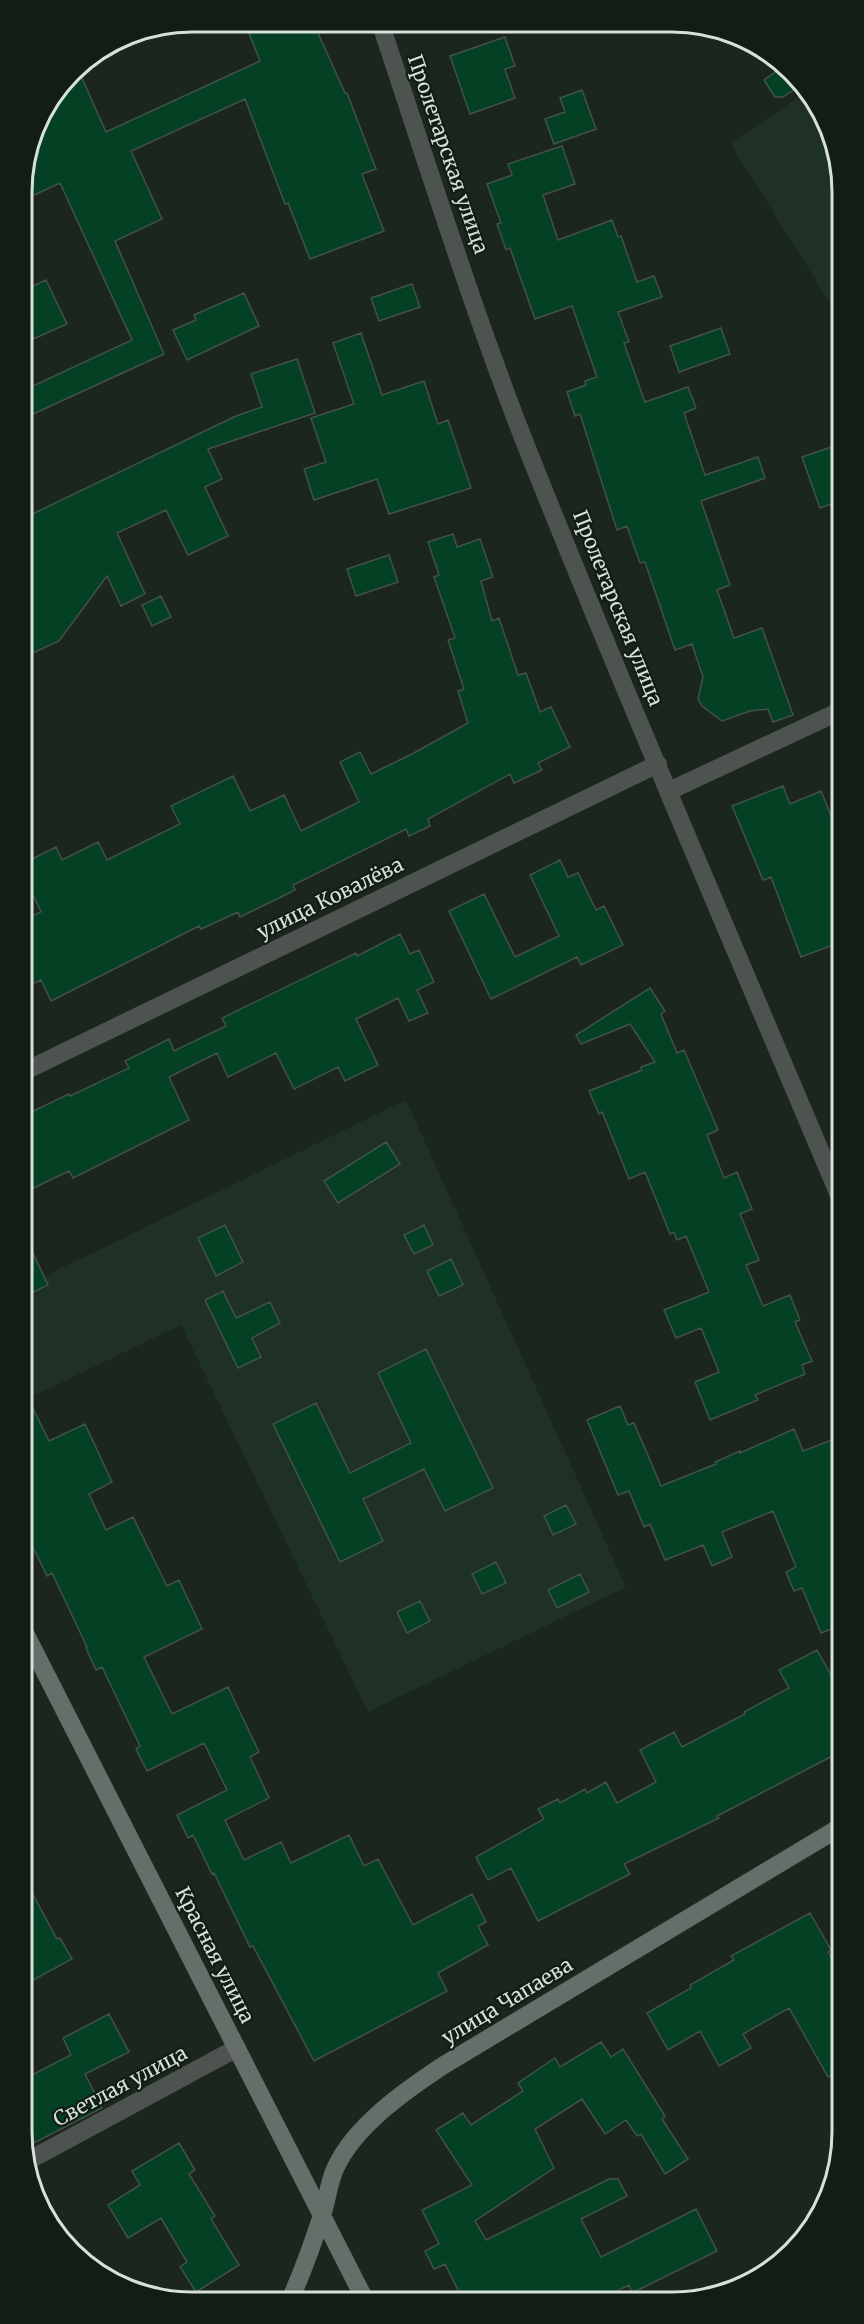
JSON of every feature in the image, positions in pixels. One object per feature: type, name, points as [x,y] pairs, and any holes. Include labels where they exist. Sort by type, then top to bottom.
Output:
[{"type":"street","name":"Пролетарская улица","points":[[383,32],[494,360],[521,431],[832,1179]]},
{"type":"street","points":[[669,791],[832,715]]},
{"type":"street","name":"улица Ковалёва","points":[[32,1068],[658,764]]},
{"type":"street","name":"Красная улица","points":[[31,1645],[361,2292]]},
{"type":"street","name":"улица Чапаева","points":[[293,2292],[323,2215],[330,2184],[345,2152],[354,2139],[383,2110],[419,2081],[832,1832]]},
{"type":"street","name":"Светлая улица","points":[[34,2158],[237,2048]]},
{"type":"shaded area","points":[[800,96],[811,112],[827,150],[831,171],[832,306],[730,143]]},
{"type":"shaded area","points":[[406,1100],[626,1587],[368,1712],[181,1325],[31,1397],[31,1249],[45,1276]]},
{"type":"building","points":[[248,32],[318,32],[345,93],[347,93],[376,169],[362,174],[384,231],[310,259],[288,203],[285,204],[245,99],[131,151],[162,219],[115,241],[164,354],[32,414],[32,386],[132,340],[60,183],[32,196],[37,150],[53,112],[81,76],[106,132],[260,61]]},
{"type":"building","points":[[505,37],[515,66],[505,69],[515,98],[470,114],[450,56]]},
{"type":"building","points":[[777,71],[795,89],[783,97],[775,97],[764,80]]},
{"type":"building","points":[[582,90],[596,129],[554,144],[545,119],[565,112],[560,98]]},
{"type":"building","points":[[562,146],[575,184],[543,195],[558,240],[612,220],[618,237],[621,236],[637,282],[654,276],[662,297],[618,312],[629,342],[624,343],[645,402],[688,387],[696,408],[684,413],[705,475],[758,457],[765,478],[701,501],[730,585],[717,590],[734,638],[762,628],[793,715],[773,722],[768,709],[750,711],[722,721],[702,706],[698,699],[703,677],[692,644],[675,650],[645,562],[640,563],[627,526],[617,530],[580,414],[575,416],[567,392],[586,385],[585,381],[597,377],[572,306],[535,319],[510,248],[506,250],[497,224],[501,223],[487,184],[512,175],[508,164]]},
{"type":"building","points":[[46,280],[67,324],[32,340],[32,286]]},
{"type":"building","points":[[412,284],[420,307],[379,321],[371,298]]},
{"type":"building","points":[[244,293],[259,326],[187,360],[173,330],[196,320],[194,315]]},
{"type":"building","points":[[721,328],[730,354],[679,372],[670,346]]},
{"type":"building","points":[[361,333],[382,395],[424,381],[438,424],[448,420],[471,488],[389,514],[377,479],[314,500],[304,469],[326,462],[311,418],[354,404],[333,343]]},
{"type":"building","points":[[297,359],[315,413],[208,449],[222,479],[205,487],[228,536],[188,555],[166,510],[117,533],[145,594],[121,606],[107,576],[59,641],[32,654],[32,514],[236,416],[262,407],[251,374]]},
{"type":"building","points":[[832,447],[832,504],[820,508],[802,457]]},
{"type":"building","points":[[453,534],[457,547],[480,539],[493,577],[481,581],[492,621],[499,618],[518,675],[526,673],[540,712],[551,707],[570,747],[538,763],[542,770],[514,783],[510,774],[428,819],[430,826],[409,836],[406,829],[293,885],[295,890],[240,917],[238,912],[201,929],[199,926],[51,1001],[41,980],[32,984],[32,916],[41,912],[32,892],[32,859],[56,847],[62,860],[98,842],[107,860],[180,824],[171,806],[233,776],[250,811],[284,795],[301,831],[359,802],[340,762],[360,752],[371,774],[468,723],[458,691],[464,689],[448,640],[455,638],[434,577],[439,575],[428,542]]},
{"type":"building","points":[[389,555],[398,582],[356,596],[347,569]]},
{"type":"building","points":[[161,596],[171,617],[152,626],[142,605]]},
{"type":"building","points":[[783,786],[790,804],[821,791],[832,818],[832,945],[801,957],[771,877],[763,880],[732,806]]},
{"type":"building","points":[[560,860],[568,877],[578,873],[596,910],[604,906],[623,945],[581,965],[577,957],[491,999],[449,911],[484,894],[515,957],[559,936],[530,875]]},
{"type":"building","points":[[400,934],[410,954],[419,950],[434,982],[417,990],[428,1013],[409,1021],[398,998],[356,1019],[378,1065],[345,1081],[338,1067],[294,1089],[276,1053],[228,1077],[217,1053],[169,1077],[189,1120],[73,1178],[69,1171],[31,1189],[32,1112],[129,1068],[125,1061],[169,1039],[174,1051],[226,1026],[222,1018],[356,953],[357,956]]},
{"type":"building","points":[[650,988],[665,1011],[661,1014],[677,1053],[684,1050],[718,1130],[707,1135],[724,1178],[737,1172],[752,1209],[740,1214],[759,1260],[746,1265],[763,1306],[790,1295],[800,1320],[795,1322],[812,1361],[802,1365],[805,1374],[755,1395],[758,1400],[710,1420],[695,1382],[719,1372],[701,1328],[676,1338],[664,1310],[709,1292],[686,1236],[677,1240],[674,1232],[670,1234],[645,1172],[629,1179],[602,1112],[599,1114],[589,1091],[642,1070],[641,1067],[655,1062],[630,1024],[581,1044],[576,1035]]},
{"type":"building","points":[[386,1142],[400,1164],[338,1203],[324,1181]]},
{"type":"building","points":[[225,1225],[243,1262],[216,1276],[198,1238]]},
{"type":"building","points":[[424,1225],[433,1245],[414,1254],[404,1235]]},
{"type":"building","points":[[31,1250],[48,1285],[31,1293]]},
{"type":"building","points":[[451,1259],[463,1285],[439,1296],[427,1271]]},
{"type":"building","points":[[223,1291],[236,1318],[270,1302],[280,1323],[252,1338],[261,1357],[238,1368],[205,1300]]},
{"type":"building","points":[[426,1349],[493,1488],[445,1511],[424,1469],[363,1499],[383,1541],[340,1562],[273,1424],[316,1403],[350,1473],[411,1443],[378,1373]]},
{"type":"building","points":[[31,1405],[49,1441],[85,1424],[112,1482],[89,1494],[106,1530],[133,1517],[167,1586],[179,1580],[202,1629],[144,1657],[172,1714],[228,1687],[259,1752],[250,1757],[269,1798],[225,1820],[244,1860],[281,1842],[291,1863],[349,1835],[364,1866],[378,1859],[413,1925],[472,1894],[486,1922],[478,1926],[488,1945],[438,1973],[447,1991],[314,2061],[253,1946],[250,1947],[193,1835],[188,1838],[177,1815],[227,1790],[204,1743],[147,1771],[136,1749],[140,1746],[102,1667],[96,1670],[52,1573],[47,1576],[31,1544]]},
{"type":"building","points":[[620,1406],[628,1425],[634,1423],[661,1486],[794,1429],[803,1451],[832,1440],[832,1629],[821,1633],[802,1588],[794,1591],[786,1572],[796,1567],[773,1511],[722,1532],[732,1557],[712,1566],[703,1545],[665,1560],[650,1524],[644,1527],[629,1491],[618,1495],[587,1420]]},
{"type":"building","points":[[566,1505],[576,1524],[553,1535],[544,1516]]},
{"type":"building","points":[[496,1562],[506,1583],[482,1594],[472,1574]]},
{"type":"building","points":[[580,1574],[589,1592],[557,1608],[548,1590]]},
{"type":"building","points":[[420,1601],[430,1621],[407,1633],[397,1612]]},
{"type":"building","points":[[817,1650],[832,1676],[832,1756],[717,1816],[719,1818],[624,1864],[630,1874],[538,1921],[511,1868],[488,1880],[476,1857],[544,1819],[538,1809],[558,1799],[560,1803],[585,1789],[587,1793],[606,1782],[617,1803],[656,1782],[640,1750],[674,1732],[682,1747],[745,1714],[744,1712],[789,1688],[779,1670]]},
{"type":"building","points":[[31,1891],[57,1939],[60,1938],[72,1959],[31,1981]]},
{"type":"building","points":[[810,1913],[831,1950],[828,1952],[832,1959],[832,2075],[828,2077],[789,2008],[743,2034],[751,2048],[719,2066],[700,2031],[668,2050],[647,2013],[734,1960],[731,1956]]},
{"type":"building","points":[[109,2014],[129,2052],[85,2074],[102,2108],[32,2144],[31,2075],[71,2055],[63,2038]]},
{"type":"building","points":[[601,2042],[611,2057],[623,2049],[665,2116],[662,2119],[688,2159],[665,2174],[641,2134],[637,2136],[626,2120],[605,2134],[582,2099],[535,2129],[554,2168],[475,2221],[486,2240],[609,2179],[618,2179],[627,2196],[581,2219],[601,2257],[696,2209],[717,2251],[634,2292],[632,2292],[629,2285],[615,2292],[459,2292],[445,2264],[434,2269],[425,2251],[439,2244],[422,2210],[472,2185],[436,2130],[463,2113],[471,2125],[523,2091],[518,2083],[555,2058],[560,2067]]},
{"type":"building","points":[[179,2143],[195,2170],[189,2174],[215,2216],[211,2219],[239,2265],[196,2292],[180,2267],[187,2262],[161,2218],[128,2238],[108,2205],[140,2185],[132,2171]]}]
